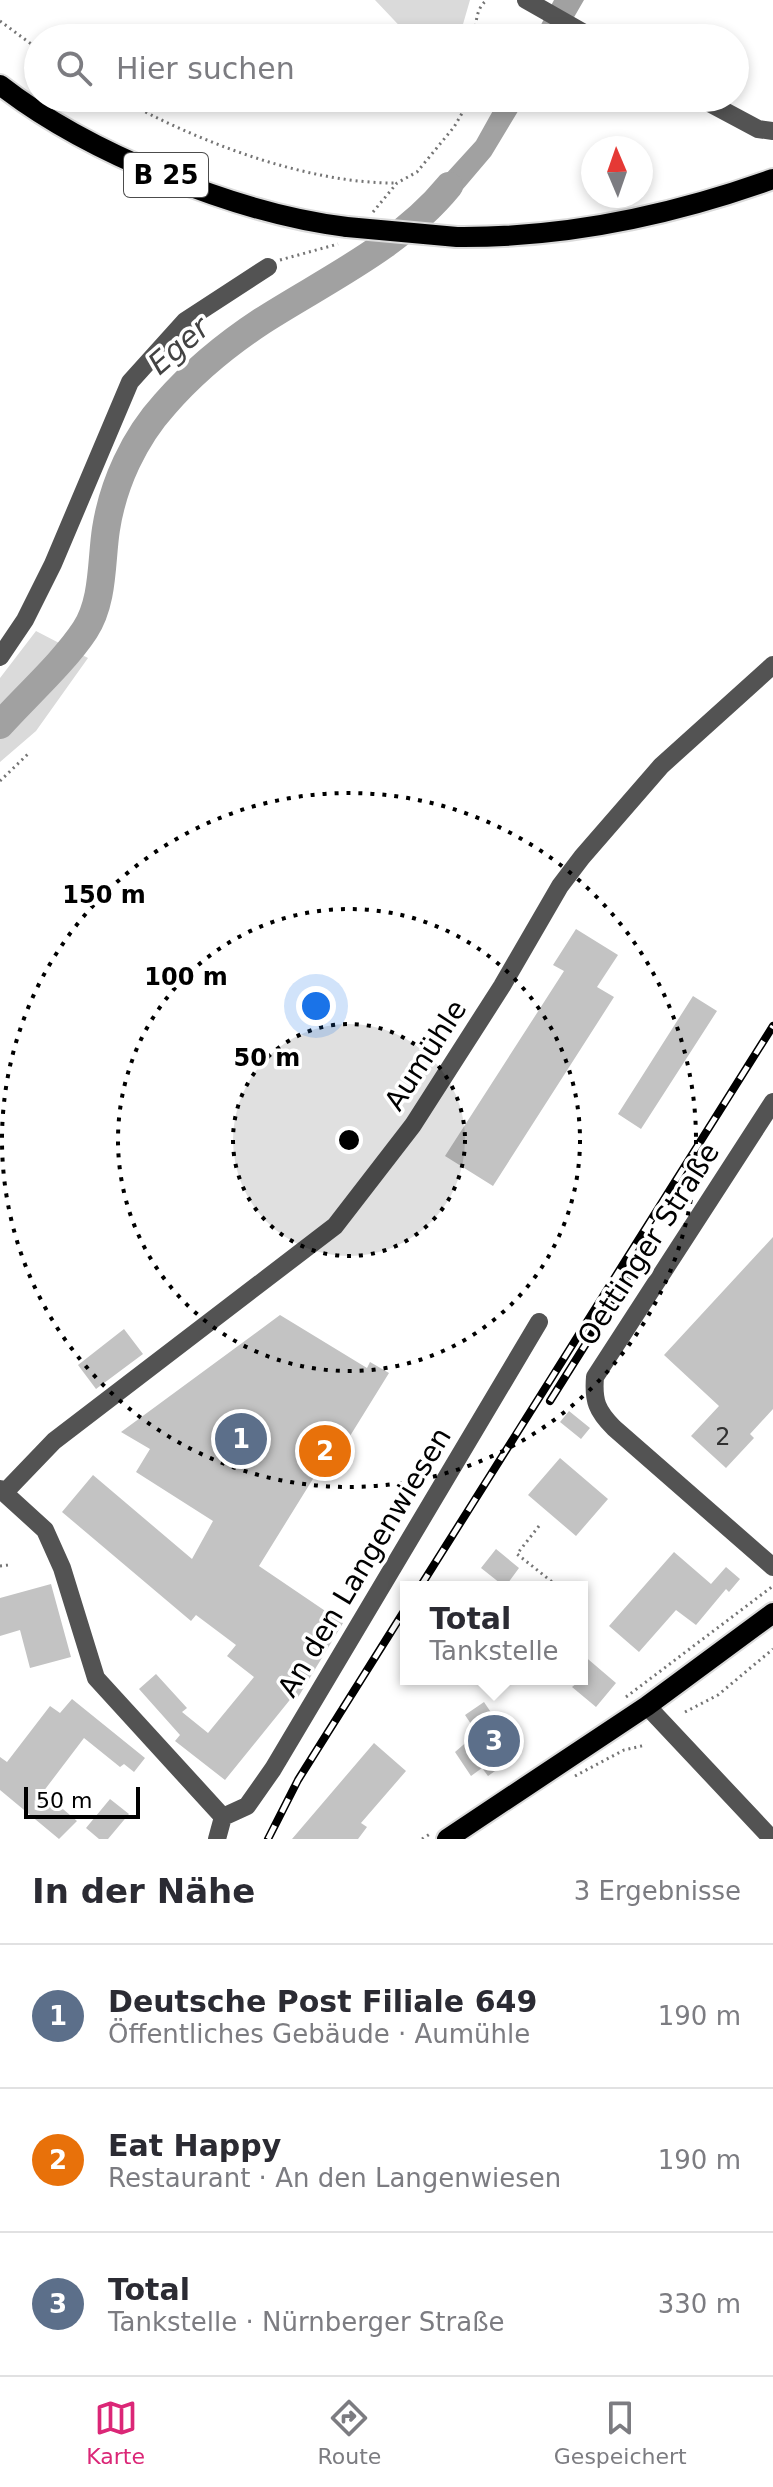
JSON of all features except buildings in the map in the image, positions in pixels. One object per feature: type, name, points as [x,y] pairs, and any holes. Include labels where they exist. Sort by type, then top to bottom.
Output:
[{"type":"main road","name":"B 25","points":[[0,85],[24,104]]},
{"type":"main road","name":"B 25","points":[[37,112],[112,152],[213,194],[301,222],[347,227],[457,237],[563,233],[622,224],[722,197],[773,179]]},
{"type":"main road","points":[[447,1839],[647,1706],[773,1613]]},
{"type":"street","points":[[532,5],[567,24]]},
{"type":"street","points":[[726,112],[758,129],[773,131]]},
{"type":"street","points":[[0,657],[25,620],[53,564],[130,382],[185,321],[268,267]]},
{"type":"street","name":"Aumühle","points":[[2,1491],[54,1441],[335,1226],[413,1125],[502,986],[560,886],[582,857],[661,766],[773,665]]},
{"type":"street","name":"Oettinger Straße","points":[[770,1114],[595,1377],[593,1397],[599,1413],[614,1428],[773,1567]]},
{"type":"street","name":"An den Langenwiesen","points":[[223,1817],[247,1806],[273,1769],[539,1322]]},
{"type":"street","points":[[2,1491],[26,1509],[45,1530],[62,1568],[96,1678],[223,1817],[217,1839]]},
{"type":"street","points":[[647,1706],[772,1839]]},
{"type":"path","points":[[476,24],[481,4],[487,0]]},
{"type":"path","points":[[0,21],[24,39]]},
{"type":"path","points":[[144,112],[175,129],[285,164],[377,183],[397,183],[417,172],[463,112]]},
{"type":"path","points":[[0,781],[28,754]]},
{"type":"path","points":[[539,1526],[517,1554],[551,1581]]},
{"type":"path","points":[[0,1566],[9,1565]]},
{"type":"path","points":[[685,1712],[718,1695],[773,1649]]},
{"type":"shaded area","points":[[375,0],[470,0],[463,24],[398,24]]},
{"type":"shaded area","points":[[554,0],[584,0],[570,24],[541,24]]},
{"type":"shaded area","points":[[492,112],[518,112],[491,156],[440,216],[414,209],[476,141]]},
{"type":"shaded area","points":[[36,631],[88,658],[36,731],[0,762],[0,678]]},
{"type":"waterway","name":"Eger","points":[[0,725],[67,654],[91,619],[99,594],[106,529],[114,495],[126,462],[154,417],[187,381],[223,349],[385,244],[408,227],[449,186]]},
{"type":"railway","points":[[424,1581],[773,1026]]},
{"type":"railway","points":[[550,1401],[631,1272]]},
{"type":"railway","points":[[268,1839],[298,1780],[400,1618]]},
{"type":"place","name":"Deutsche Post Filiale 649","points":[[241,1439]]},
{"type":"place","name":"Eat Happy","points":[[325,1451]]},
{"type":"place","name":"Total","points":[[494,1741]]}]
